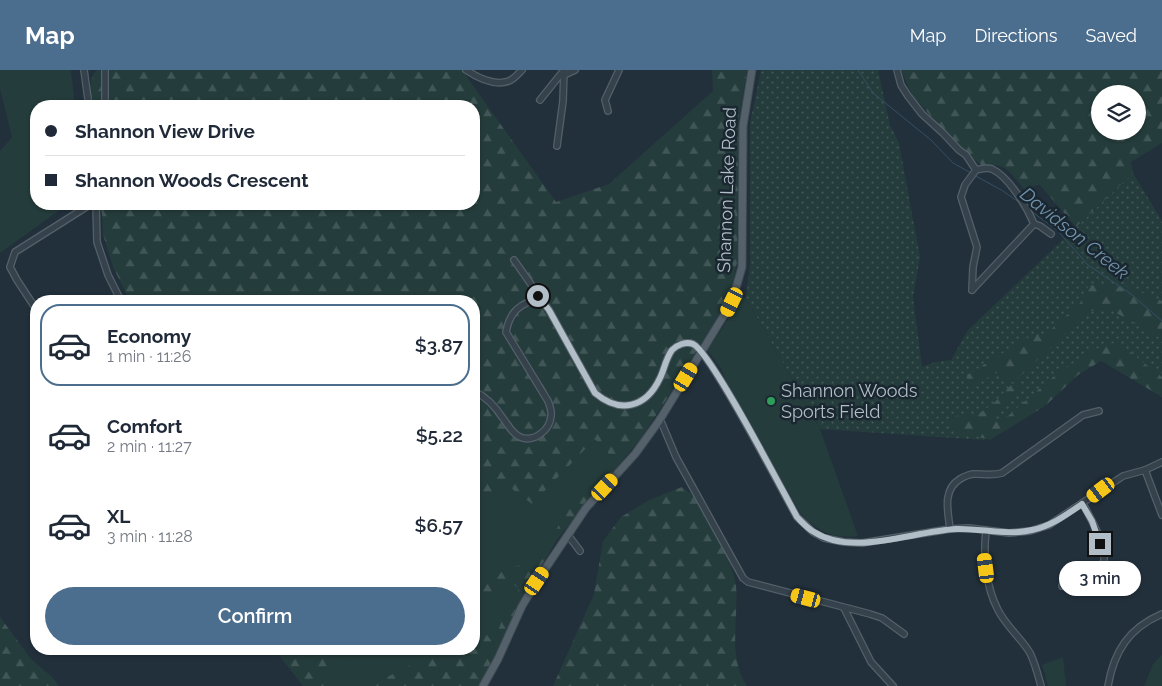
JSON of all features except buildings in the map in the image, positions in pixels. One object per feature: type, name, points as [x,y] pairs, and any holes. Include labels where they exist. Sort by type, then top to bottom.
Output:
[{"type":"main road","name":"Shannon Lake Road","points":[[482,686],[498,659],[522,606],[537,581],[586,508],[635,454],[660,418],[732,302],[742,266],[743,126],[752,70]]},
{"type":"street","points":[[84,70],[88,100]]},
{"type":"street","points":[[105,70],[105,100]]},
{"type":"street","points":[[466,70],[478,78],[496,82],[510,80],[522,70]]},
{"type":"street","points":[[540,100],[564,72],[575,70]]},
{"type":"street","points":[[608,111],[605,100],[619,70]]},
{"type":"street","points":[[897,70],[901,85],[922,114],[966,155],[976,170]]},
{"type":"street","points":[[557,146],[563,101],[564,72]]},
{"type":"street","points":[[1034,224],[972,290],[973,267],[978,247],[961,197],[965,185],[976,170],[992,169],[1002,177],[1020,197],[1034,224],[1051,234]]},
{"type":"street","points":[[30,300],[10,266],[15,252],[82,210]]},
{"type":"street","points":[[96,210],[97,242],[108,275],[118,295]]},
{"type":"street","points":[[514,260],[549,310],[595,393],[606,402],[630,405],[640,401],[652,392],[672,350],[681,344],[695,345],[713,368],[797,517],[813,532],[834,541],[862,543],[950,529],[969,528],[1008,533],[1030,531],[1049,525],[1123,476],[1145,470],[1162,462]]},
{"type":"street","points":[[480,394],[493,405],[515,434],[523,438],[536,437],[550,423],[552,414],[548,401],[506,332],[513,312],[538,296]]},
{"type":"street","points":[[950,529],[947,496],[955,482],[967,475],[995,475],[1002,473],[1084,415],[1099,411]]},
{"type":"street","points":[[660,418],[676,457],[743,578],[748,582],[882,618],[904,634]]},
{"type":"street","points":[[1145,470],[1162,515]]},
{"type":"street","points":[[1062,586],[1073,585],[1092,575],[1100,569],[1104,562],[1104,554],[1092,521],[1082,504]]},
{"type":"street","points":[[986,531],[984,550],[993,598],[998,611],[1030,654],[1041,686]]},
{"type":"street","points":[[568,535],[580,551]]},
{"type":"street","points":[[844,608],[871,662],[893,686]]},
{"type":"street","points":[[1108,686],[1111,672],[1126,638],[1152,618],[1162,614]]},
{"type":"green space","points":[[0,70],[71,70],[74,100],[30,100],[30,210],[60,210],[0,253],[0,151],[12,137],[0,89]]},
{"type":"green space","points":[[97,70],[462,70],[556,202],[609,184],[713,91],[712,70],[747,70],[739,118],[737,262],[728,300],[641,438],[558,538],[519,603],[487,672],[478,686],[303,686],[279,655],[480,655],[480,295],[127,295],[113,267],[103,234],[100,210],[480,210],[480,100],[90,100],[91,82]]},
{"type":"green space","points":[[761,70],[878,70],[890,125],[899,143],[920,257],[913,297],[922,367],[935,362],[951,360],[968,330],[1133,173],[1162,221],[1162,380],[1113,348],[1062,373],[984,440],[820,429],[746,298],[750,264],[750,123]]},
{"type":"green space","points":[[901,70],[1162,70],[1162,143],[1131,162],[1133,173],[1076,227],[1039,184],[1025,190],[1003,167],[998,165],[983,166],[962,151],[912,95]]},
{"type":"green space","points":[[1089,285],[1129,287],[1162,301],[1162,339],[1111,310],[1090,311],[1015,381],[1006,385],[998,372],[968,388],[967,375],[1034,334],[1046,334],[1080,303]]},
{"type":"green space","points":[[741,296],[746,298],[820,429],[858,536],[849,537],[825,532],[811,523],[799,511],[727,385],[721,368],[707,350]]},
{"type":"green space","points":[[1117,342],[1162,377],[1162,397],[1101,361],[1078,375],[1045,406],[990,440],[959,434],[951,423],[955,416],[978,414],[993,404],[1011,385],[1020,387],[990,422],[1008,416],[1053,377],[1092,350]]},
{"type":"green space","points":[[595,439],[615,461],[583,497],[566,505],[563,518],[538,560],[505,569],[480,590],[480,507],[495,499],[507,485],[532,504]]},
{"type":"green space","points":[[682,487],[704,503],[710,512],[732,568],[737,598],[735,637],[737,663],[747,686],[553,686],[594,594],[603,541],[621,517],[649,500]]},
{"type":"green space","points":[[515,585],[518,592],[503,618],[493,643],[480,625],[480,616],[511,586]]},
{"type":"green space","points":[[0,617],[31,659],[52,677],[59,686],[0,686]]},
{"type":"green space","points":[[352,655],[419,655],[401,673],[393,674],[370,686],[335,686],[323,678]]},
{"type":"green space","points":[[1162,655],[1162,686],[1144,686],[1153,664]]},
{"type":"green space","points":[[1063,657],[1066,686],[1048,686],[1042,665]]},
{"type":"waterway","name":"Davidson Creek","points":[[858,70],[873,93],[931,140],[953,163],[971,173]]},
{"type":"waterway","name":"Davidson Creek","points":[[974,175],[1020,203]]},
{"type":"waterway","name":"Davidson Creek","points":[[1031,211],[1057,230],[1088,265],[1131,294],[1162,321]]},
{"type":"place","name":"Shannon Woods Sports Field","points":[[771,401]]},
{"type":"route","points":[[538,296],[549,310],[595,393],[606,402],[612,404],[630,405],[640,401],[652,392],[672,350],[681,344],[695,345],[713,368],[797,517],[813,532],[824,538],[834,541],[862,543],[950,529],[969,528],[1008,533],[1030,531],[1049,525],[1082,504],[1092,521],[1100,544]]}]
